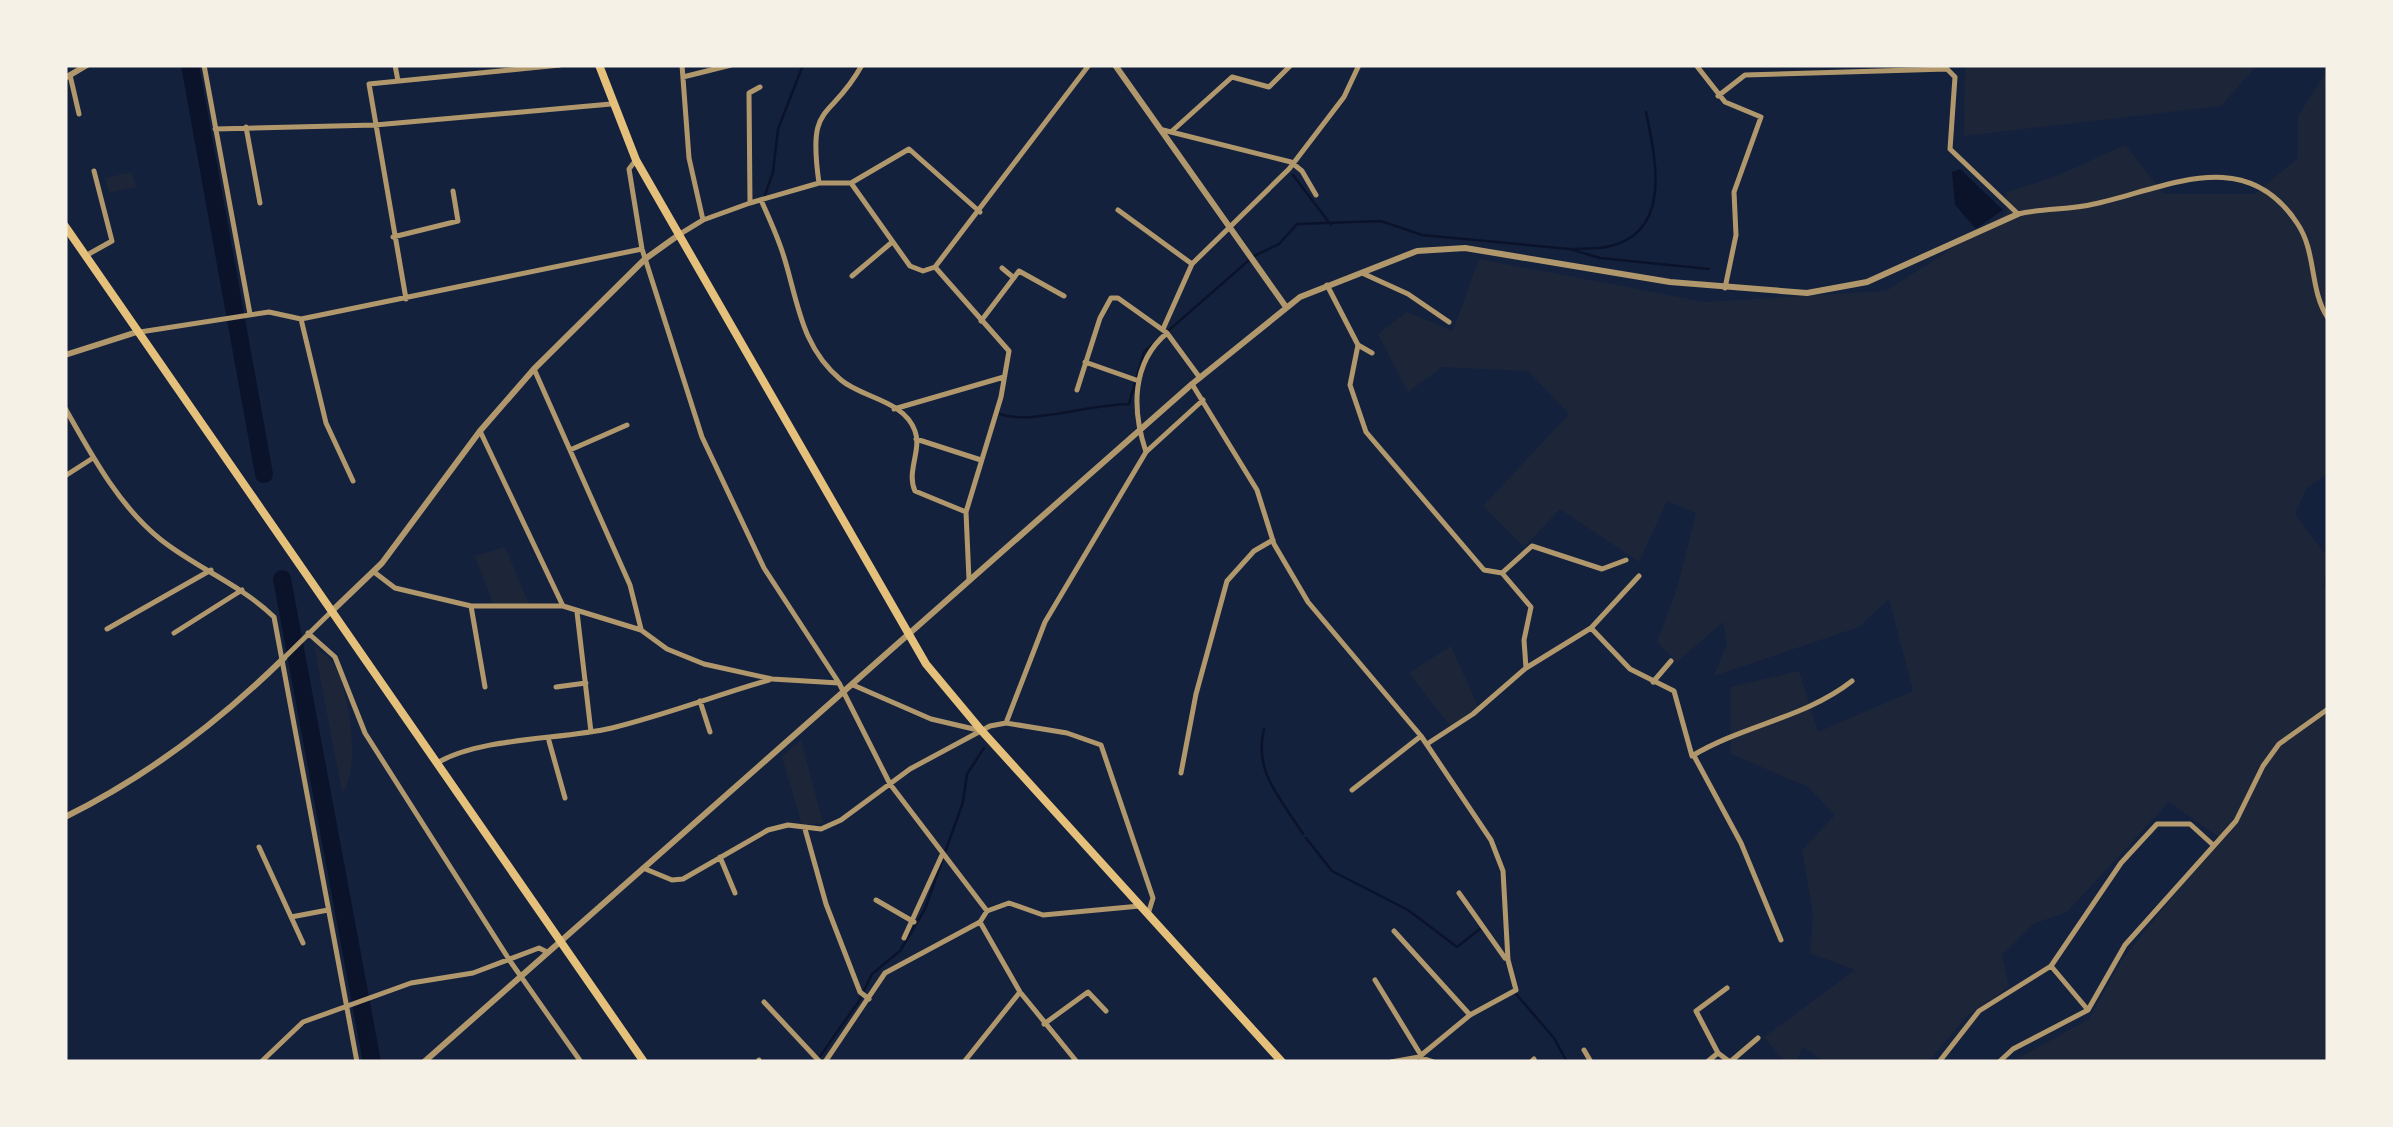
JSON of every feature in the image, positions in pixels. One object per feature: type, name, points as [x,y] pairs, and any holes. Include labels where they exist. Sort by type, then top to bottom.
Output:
[{"type":"main road","points":[[599,65],[636,160],[908,636],[981,730],[1282,1062]]},
{"type":"main road","points":[[65,226],[644,1062]]},
{"type":"street","points":[[79,114],[68,76],[88,65]]},
{"type":"street","points":[[204,65],[249,314]]},
{"type":"street","points":[[396,65],[398,81]]},
{"type":"street","points":[[406,299],[368,84],[560,65]]},
{"type":"street","points":[[682,65],[689,158],[702,220]]},
{"type":"street","points":[[683,77],[731,65]]},
{"type":"street","points":[[819,183],[812,139],[816,125],[862,65]]},
{"type":"street","points":[[851,183],[884,226],[890,244],[917,270],[935,267],[1089,65]]},
{"type":"street","points":[[1115,65],[1286,307]]},
{"type":"street","points":[[1172,132],[1232,77],[1269,87],[1292,65]]},
{"type":"street","points":[[1146,452],[1136,408],[1139,381],[1153,345],[1165,331],[1192,264],[1231,230],[1291,162],[1336,108],[1359,65]]},
{"type":"street","points":[[1696,65],[1718,96],[1762,116],[1734,192],[1736,235],[1725,288]]},
{"type":"street","points":[[1718,96],[1745,75],[1947,69],[1955,77],[1950,150],[2018,214]]},
{"type":"street","points":[[750,203],[749,92],[760,87]]},
{"type":"street","points":[[214,129],[375,124],[611,104]]},
{"type":"street","points":[[246,127],[260,202]]},
{"type":"street","points":[[1160,129],[1291,162],[1316,194]]},
{"type":"street","points":[[65,817],[112,794],[218,718],[283,659],[374,572],[480,431],[534,369],[645,259],[680,234],[702,220],[750,203],[819,183],[851,183],[909,149],[980,212]]},
{"type":"street","points":[[636,160],[629,169],[642,249],[702,436],[764,568],[839,683],[890,784],[987,911]]},
{"type":"street","points":[[85,255],[112,242],[94,171]]},
{"type":"street","points":[[424,1062],[1192,384],[1286,307],[1359,272],[1417,250],[1465,248],[1725,288],[1808,293],[1867,282],[2018,214],[2091,205],[2178,180],[2246,180],[2274,195],[2298,225],[2308,243],[2318,296],[2328,318]]},
{"type":"street","points":[[393,237],[458,221],[453,191]]},
{"type":"street","points":[[761,200],[782,250],[807,338],[841,380],[894,409],[911,426],[916,439],[911,482],[915,491],[966,512]]},
{"type":"street","points":[[1118,210],[1192,264]]},
{"type":"street","points":[[852,276],[890,244]]},
{"type":"street","points":[[65,354],[138,332],[152,334],[224,317],[270,312],[301,319],[642,249]]},
{"type":"street","points":[[935,267],[1009,351],[966,512],[970,583]]},
{"type":"street","points":[[1002,268],[1014,278]]},
{"type":"street","points":[[982,321],[1014,278],[1025,271],[1064,296]]},
{"type":"street","points":[[1359,272],[1408,294],[1449,322]]},
{"type":"street","points":[[1328,285],[1358,345],[1372,353]]},
{"type":"street","points":[[1076,390],[1111,298],[1118,298],[1165,331],[1200,378]]},
{"type":"street","points":[[301,319],[326,423],[353,481]]},
{"type":"street","points":[[1358,345],[1350,385],[1366,432],[1484,570],[1502,572],[1531,607],[1524,640],[1526,668]]},
{"type":"street","points":[[1086,362],[1139,381]]},
{"type":"street","points":[[534,369],[630,585],[641,630]]},
{"type":"street","points":[[894,409],[1004,377]]},
{"type":"street","points":[[1192,384],[1258,490],[1273,540],[1317,616],[1427,744],[1490,840],[1503,871],[1508,960],[1516,990],[1470,1015],[1419,1054],[1391,1062]]},
{"type":"street","points":[[1006,723],[1045,622],[1146,452],[1202,400]]},
{"type":"street","points":[[65,408],[94,458],[161,540],[242,590],[274,618],[357,1062]]},
{"type":"street","points":[[570,450],[627,426]]},
{"type":"street","points":[[480,431],[563,606]]},
{"type":"street","points":[[916,439],[981,460]]},
{"type":"street","points":[[65,476],[94,458]]},
{"type":"street","points":[[1182,773],[1196,694],[1227,581],[1254,552],[1273,540]]},
{"type":"street","points":[[1502,572],[1532,546],[1602,568],[1626,560]]},
{"type":"street","points":[[106,628],[211,570]]},
{"type":"street","points":[[374,572],[395,588],[471,606],[563,606],[641,630],[668,649],[704,664],[772,679],[839,683]]},
{"type":"street","points":[[1427,744],[1473,714],[1526,668],[1590,628],[1639,576]]},
{"type":"street","points":[[174,633],[242,590]]},
{"type":"street","points":[[471,606],[485,687]]},
{"type":"street","points":[[578,612],[591,732]]},
{"type":"street","points":[[1590,628],[1630,669],[1674,690],[1682,731],[1741,842],[1781,940]]},
{"type":"street","points":[[307,634],[335,657],[365,733],[520,976],[581,1062]]},
{"type":"street","points":[[1653,682],[1671,661]]},
{"type":"street","points":[[438,763],[475,747],[591,732],[772,679]]},
{"type":"street","points":[[1693,754],[1738,732],[1826,701],[1852,681]]},
{"type":"street","points":[[556,687],[586,683]]},
{"type":"street","points":[[854,686],[931,719],[981,730]]},
{"type":"street","points":[[700,701],[710,732]]},
{"type":"street","points":[[1999,1062],[2013,1049],[2088,1010],[2112,962],[2236,821],[2263,766],[2279,744],[2328,709]]},
{"type":"street","points":[[643,868],[672,880],[683,878],[768,830],[788,825],[821,829],[981,730],[1006,723],[1067,733],[1101,745],[1153,898],[1148,914]]},
{"type":"street","points":[[1352,790],[1421,736]]},
{"type":"street","points":[[548,740],[566,798]]},
{"type":"street","points":[[1939,1062],[1980,1011],[2051,966],[2121,863],[2157,824],[2190,824],[2212,844]]},
{"type":"street","points":[[806,828],[826,904],[860,992],[869,998]]},
{"type":"street","points":[[259,848],[303,943]]},
{"type":"street","points":[[720,857],[735,893]]},
{"type":"street","points":[[904,938],[944,857]]},
{"type":"street","points":[[1459,894],[1508,960]]},
{"type":"street","points":[[876,900],[914,922]]},
{"type":"street","points":[[764,1002],[820,1061],[884,973],[980,922],[987,911],[1009,903],[1043,914],[1140,906]]},
{"type":"street","points":[[291,917],[328,910]]},
{"type":"street","points":[[980,922],[1020,992],[1077,1062]]},
{"type":"street","points":[[1394,930],[1470,1015]]},
{"type":"street","points":[[265,1061],[303,1022],[411,983],[473,973],[538,948],[548,952]]},
{"type":"street","points":[[2051,966],[2088,1010]]},
{"type":"street","points":[[1376,980],[1419,1054],[1434,1062]]},
{"type":"street","points":[[1728,988],[1696,1011],[1718,1053],[1730,1062],[1758,1038]]},
{"type":"street","points":[[964,1062],[1020,992]]},
{"type":"street","points":[[1044,1024],[1088,992],[1106,1011]]},
{"type":"street","points":[[1584,1050],[1591,1062]]},
{"type":"street","points":[[1707,1062],[1718,1053]]},
{"type":"shaded area","points":[[1965,65],[2257,65],[2221,106],[1964,136]]},
{"type":"shaded area","points":[[2328,69],[2328,479],[2325,475],[2307,488],[2295,514],[2328,558],[2323,586],[2328,587],[2328,1062],[2012,1062],[2089,1019],[2121,961],[2220,838],[2169,802],[2067,912],[2033,924],[2002,955],[2009,987],[1967,1016],[1928,1062],[1824,1062],[1803,1047],[1796,1062],[1785,1062],[1764,1037],[1855,970],[1810,953],[1813,915],[1802,850],[1835,815],[1808,787],[1731,754],[1730,687],[1799,671],[1818,732],[1913,691],[1889,599],[1859,627],[1714,676],[1727,643],[1723,622],[1677,662],[1657,642],[1677,588],[1696,513],[1667,501],[1639,562],[1560,509],[1524,547],[1483,506],[1569,414],[1528,371],[1442,367],[1408,392],[1378,334],[1407,312],[1453,331],[1479,259],[1705,302],[1886,291],[2007,213],[2006,192],[2052,178],[2125,145],[2164,194],[2255,194],[2298,158],[2298,116]]},
{"type":"shaded area","points":[[1960,169],[2003,210],[1976,229],[1955,205],[1952,172]]},
{"type":"shaded area","points":[[132,172],[136,187],[109,193],[105,178]]},
{"type":"shaded area","points":[[505,547],[529,604],[493,604],[475,556]]},
{"type":"shaded area","points":[[314,645],[338,673],[348,708],[351,766],[342,793]]},
{"type":"shaded area","points":[[1451,646],[1478,707],[1451,727],[1409,673]]},
{"type":"shaded area","points":[[801,740],[823,823],[802,825],[782,757]]},
{"type":"waterway","points":[[190,65],[264,474]]},
{"type":"waterway","points":[[765,195],[773,172],[778,129],[803,65]]},
{"type":"waterway","points":[[1575,249],[1606,247],[1627,239],[1642,227],[1651,211],[1655,172],[1646,112]]},
{"type":"waterway","points":[[1293,175],[1331,225]]},
{"type":"waterway","points":[[1254,256],[1279,244],[1297,224],[1381,221],[1422,235],[1570,249],[1600,258],[1709,269]]},
{"type":"waterway","points":[[1000,414],[1044,416],[1129,404],[1144,352],[1248,261]]},
{"type":"waterway","points":[[282,579],[372,1062]]},
{"type":"waterway","points":[[1264,729],[1262,758],[1266,771],[1303,834]]},
{"type":"waterway","points":[[816,1062],[859,1001],[872,974],[900,951],[925,909],[963,802],[967,774],[984,748]]},
{"type":"waterway","points":[[1306,838],[1332,871],[1408,910],[1457,947],[1480,929]]},
{"type":"waterway","points":[[1516,994],[1554,1038],[1567,1062]]}]
